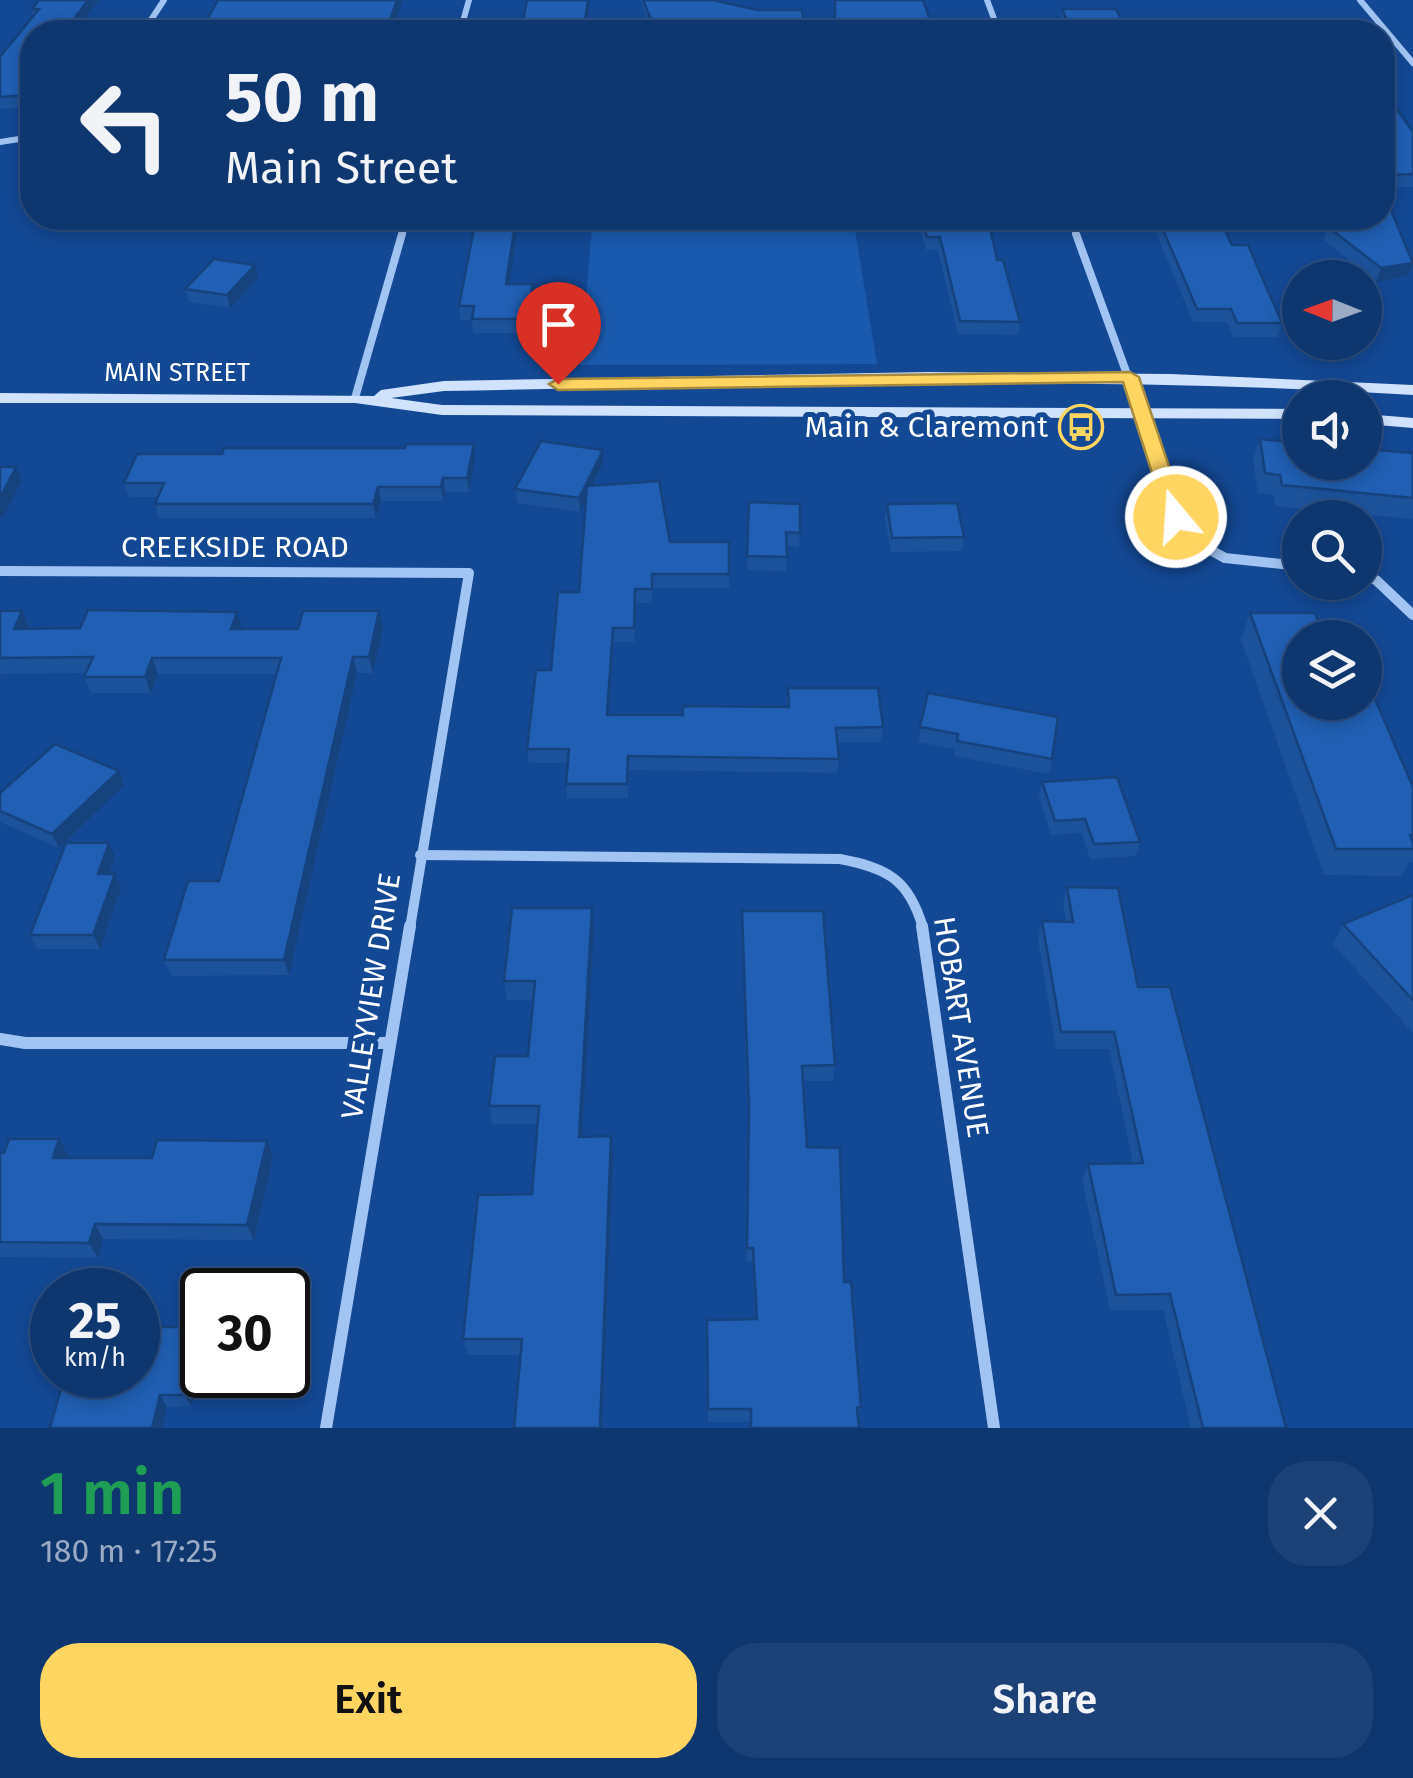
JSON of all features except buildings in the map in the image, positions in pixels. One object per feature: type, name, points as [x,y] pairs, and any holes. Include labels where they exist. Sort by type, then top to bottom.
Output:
[{"type":"main road","name":"MAIN STREET","points":[[0,398],[354,398],[444,386],[1130,377],[1295,381],[1413,390]]},
{"type":"main road","name":"MAIN STREET","points":[[354,398],[442,410],[1282,414]]},
{"type":"main road","points":[[1382,420],[1413,423]]},
{"type":"street","points":[[1360,0],[1377,20]]},
{"type":"street","points":[[1395,42],[1413,63]]},
{"type":"street","points":[[354,398],[403,230]]},
{"type":"street","points":[[1075,230],[1186,538],[1225,558],[1282,564]]},
{"type":"street","name":"CREEKSIDE ROAD","points":[[0,571],[469,573]]},
{"type":"street","name":"VALLEYVIEW DRIVE","points":[[326,1428],[469,573]]},
{"type":"street","points":[[1382,586],[1413,615]]},
{"type":"street","name":"HOBART AVENUE","points":[[420,855],[840,859],[880,867],[915,900],[928,946],[994,1428]]},
{"type":"street","points":[[0,1039],[26,1043],[389,1042]]},
{"type":"shaded area","points":[[592,230],[855,230],[877,364],[580,365]]},
{"type":"place","name":"Main & Claremont","points":[[1081,427]]},
{"type":"route","points":[[558,384],[1130,377],[1176,517]]}]
